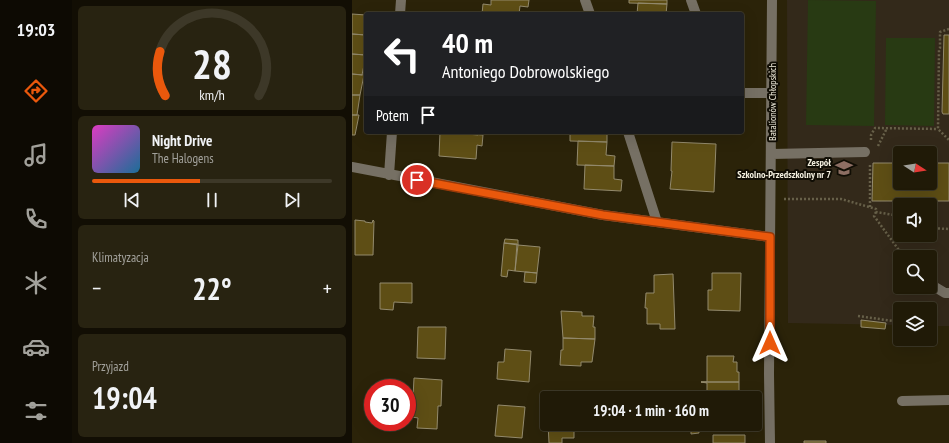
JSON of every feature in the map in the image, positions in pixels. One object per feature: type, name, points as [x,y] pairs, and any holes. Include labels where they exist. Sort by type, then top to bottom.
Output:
[{"type":"street","points":[[400,12],[401,0]]},
{"type":"street","points":[[585,0],[589,12]]},
{"type":"street","points":[[692,0],[695,12]]},
{"type":"street","name":"Batalionów Chłopskich","points":[[770,443],[772,0]]},
{"type":"street","points":[[744,93],[772,93]]},
{"type":"street","points":[[388,174],[392,134]]},
{"type":"street","points":[[629,134],[657,222]]},
{"type":"street","points":[[772,154],[865,152]]},
{"type":"street","points":[[352,167],[603,215],[770,237]]},
{"type":"street","points":[[937,289],[945,293],[949,293]]},
{"type":"street","points":[[902,401],[949,400]]},
{"type":"path","points":[[938,129],[938,50],[940,48],[940,32],[949,29]]},
{"type":"path","points":[[871,142],[871,135],[875,128],[938,129],[949,140]]},
{"type":"path","points":[[870,162],[870,207]]},
{"type":"path","points":[[783,199],[841,199],[876,209],[876,212],[893,215]]},
{"type":"path","points":[[876,212],[874,216],[899,250]]},
{"type":"path","points":[[937,228],[949,228]]},
{"type":"path","points":[[858,316],[893,321]]},
{"type":"shaded area","name":"Zespół Szkolno-Przedszkolny nr 7","points":[[787,0],[949,0],[949,326],[937,326],[937,302],[893,302],[893,325],[788,323]]},
{"type":"green space","points":[[808,0],[876,1],[874,126],[806,125]]},
{"type":"green space","points":[[886,38],[935,38],[934,126],[885,125]]},
{"type":"building","points":[[491,0],[529,0],[528,7],[520,6],[519,12],[482,12],[483,4],[491,5]]},
{"type":"building","points":[[629,0],[667,0],[667,4],[629,3]]},
{"type":"building","points":[[638,3],[667,4],[666,12],[637,12]]},
{"type":"building","points":[[352,14],[364,15],[364,35],[352,34]]},
{"type":"building","points":[[352,34],[364,35],[364,55],[352,54]]},
{"type":"building","points":[[944,35],[949,35],[949,114],[943,114],[942,112]]},
{"type":"building","points":[[352,54],[364,55],[362,75],[352,74]]},
{"type":"building","points":[[352,74],[364,75],[360,95],[352,95]]},
{"type":"building","points":[[352,95],[360,95],[357,115],[352,115]]},
{"type":"building","points":[[352,115],[359,115],[355,135],[352,135]]},
{"type":"building","points":[[440,134],[483,135],[482,146],[477,145],[476,159],[439,156]]},
{"type":"building","points":[[570,134],[607,134],[607,142],[570,141]]},
{"type":"building","points":[[578,141],[607,142],[606,155],[615,156],[614,166],[577,165]]},
{"type":"building","points":[[672,142],[716,144],[714,192],[670,189],[672,171]]},
{"type":"building","points":[[873,163],[893,163],[893,190],[937,190],[937,163],[949,163],[949,201],[937,201],[937,198],[893,198],[893,201],[872,201]]},
{"type":"building","points":[[585,165],[614,166],[614,179],[622,180],[621,191],[584,189]]},
{"type":"building","points":[[355,220],[372,223],[373,220],[374,221],[373,255],[355,255]]},
{"type":"building","points":[[505,239],[518,240],[518,245],[504,243]]},
{"type":"building","points":[[504,243],[517,244],[515,271],[508,270],[507,277],[501,276]]},
{"type":"building","points":[[518,245],[540,247],[537,273],[515,271]]},
{"type":"building","points":[[525,272],[537,273],[536,283],[524,282]]},
{"type":"building","points":[[712,273],[741,273],[740,311],[708,310],[708,290],[712,290]]},
{"type":"building","points":[[673,274],[675,329],[660,329],[660,324],[647,324],[647,308],[645,308],[646,293],[654,293],[654,275]]},
{"type":"building","points":[[380,283],[412,283],[412,303],[394,302],[393,310],[380,309]]},
{"type":"building","points":[[561,311],[582,312],[582,316],[594,316],[593,327],[595,327],[595,339],[563,338]]},
{"type":"building","points":[[861,320],[886,323],[885,329],[861,327]]},
{"type":"building","points":[[418,327],[446,327],[445,359],[417,358]]},
{"type":"building","points":[[563,338],[595,339],[592,362],[581,362],[581,366],[560,365],[561,350],[563,350]]},
{"type":"building","points":[[505,349],[531,351],[529,382],[497,379],[498,362],[504,362]]},
{"type":"building","points":[[707,356],[734,356],[733,362],[737,362],[739,382],[707,382]]},
{"type":"building","points":[[414,378],[442,380],[441,406],[438,406],[437,429],[417,428],[418,418],[416,418],[416,379]]},
{"type":"building","points":[[701,382],[739,382],[739,391],[707,391],[707,383]]},
{"type":"building","points":[[498,405],[525,407],[522,438],[495,436]]},
{"type":"building","points":[[548,431],[574,431],[574,438],[562,438],[562,443],[549,443]]},
{"type":"building","points":[[691,431],[699,431],[699,433],[691,434]]},
{"type":"building","points":[[713,435],[745,435],[745,443],[713,443]]},
{"type":"building","points":[[804,441],[826,441],[826,443],[804,443]]},
{"type":"place","name":"Zespół Szkolno-Przedszkolny nr 7","points":[[844,168]]},
{"type":"route","points":[[417,180],[603,215],[770,237],[770,343]]}]
